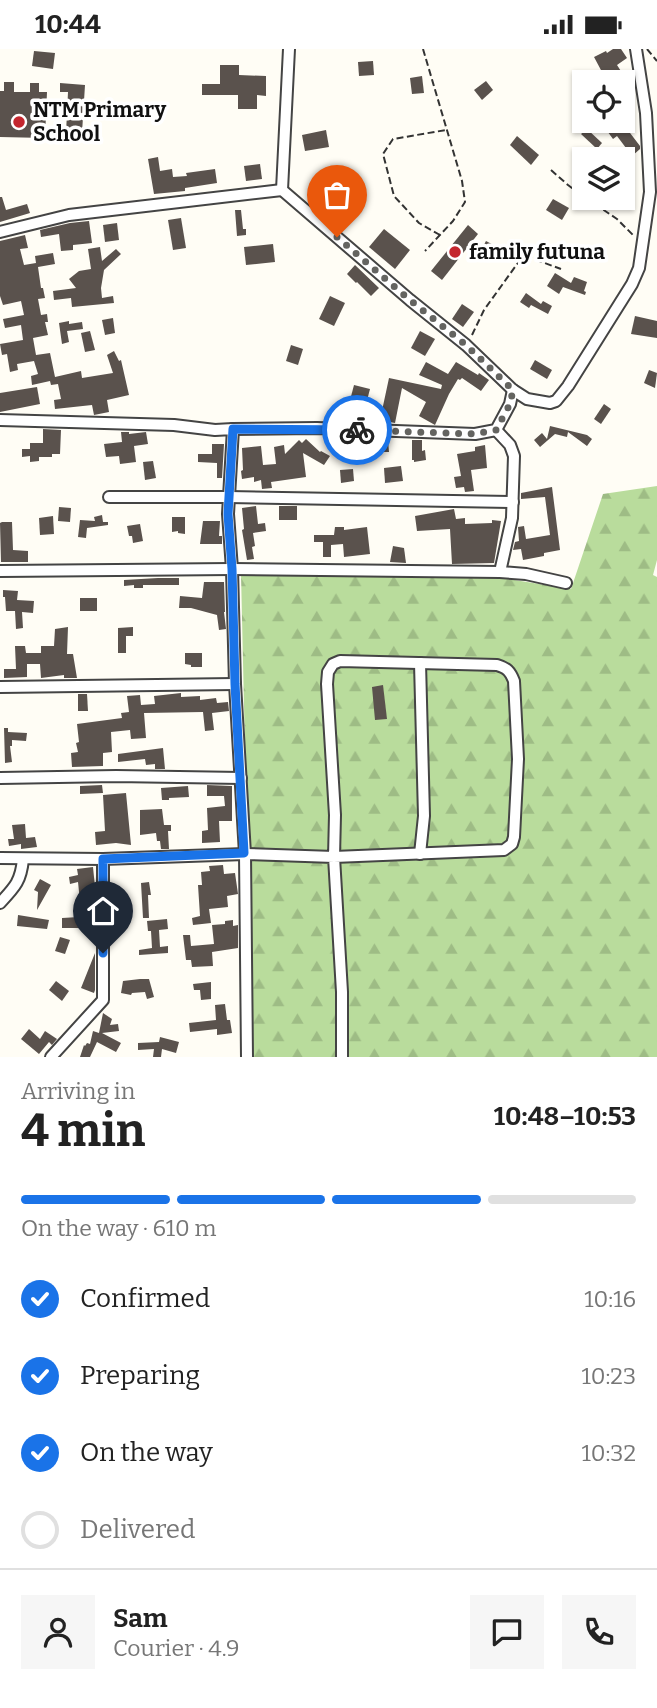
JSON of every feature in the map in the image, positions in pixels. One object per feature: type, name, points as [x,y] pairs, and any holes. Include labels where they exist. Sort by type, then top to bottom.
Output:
[{"type":"street","points":[[282,190],[289,49]]},
{"type":"street","points":[[0,232],[69,215],[282,190],[466,345],[513,390],[527,399],[550,403],[556,401],[568,386],[632,284],[639,268],[650,192],[650,173],[646,113],[636,49]]},
{"type":"street","points":[[496,430],[510,404],[513,390]]},
{"type":"street","points":[[0,420],[162,425],[215,430],[317,428],[475,434],[496,430]]},
{"type":"street","points":[[233,429],[229,497],[244,853],[247,1057]]},
{"type":"street","points":[[496,430],[510,445],[514,456],[512,518],[500,572]]},
{"type":"street","points":[[110,497],[513,502]]},
{"type":"street","points":[[0,571],[232,569],[500,572],[526,573],[566,583]]},
{"type":"street","points":[[0,858],[103,859],[244,853],[334,857],[495,852],[508,848],[514,837],[518,759],[514,681],[509,670],[497,665],[340,661],[333,664],[328,672],[335,815],[334,857],[342,992],[342,1057]]},
{"type":"street","points":[[420,663],[425,815],[420,854]]},
{"type":"street","points":[[0,687],[235,684]]},
{"type":"street","points":[[0,778],[241,778]]},
{"type":"street","points":[[0,903],[17,886],[23,859]]},
{"type":"street","points":[[51,1057],[103,1000],[103,859]]},
{"type":"path","points":[[423,49],[462,181],[465,202],[453,221],[425,251]]},
{"type":"path","points":[[647,49],[657,61]]},
{"type":"path","points":[[440,235],[419,223],[394,195],[383,154],[393,139],[447,129]]},
{"type":"path","points":[[551,170],[572,187]]},
{"type":"path","points":[[604,210],[643,245]]},
{"type":"path","points":[[466,345],[484,310],[520,260],[531,258],[561,269]]},
{"type":"green space","points":[[657,486],[657,560],[653,575],[657,577],[657,1057],[252,1057],[241,574],[502,578],[571,589],[603,494]]},
{"type":"building","points":[[613,49],[621,49],[627,58],[617,65],[620,70],[601,70],[594,57],[606,51],[607,53]]},
{"type":"building","points":[[34,51],[55,53],[53,69],[32,66]]},
{"type":"building","points":[[373,61],[374,75],[359,76],[358,62]]},
{"type":"building","points":[[220,65],[239,65],[239,75],[266,76],[266,96],[257,95],[257,109],[238,109],[238,95],[202,95],[202,84],[220,84]]},
{"type":"building","points":[[422,76],[424,93],[412,94],[410,78]]},
{"type":"building","points":[[486,81],[493,90],[482,100],[474,90]]},
{"type":"building","points":[[4,82],[14,82],[14,92],[30,92],[30,83],[39,83],[39,92],[47,92],[45,138],[0,137],[0,91],[4,91]]},
{"type":"building","points":[[60,83],[85,85],[82,133],[66,133],[68,92],[60,92]]},
{"type":"building","points":[[326,130],[329,147],[305,151],[302,135]]},
{"type":"building","points":[[591,133],[602,143],[595,147],[581,134]]},
{"type":"building","points":[[609,133],[630,133],[640,149],[635,153],[635,147],[625,147],[617,136],[613,139]]},
{"type":"building","points":[[517,136],[539,155],[531,165],[510,145]]},
{"type":"building","points":[[158,157],[160,171],[172,169],[173,177],[215,169],[217,183],[185,188],[185,191],[154,194],[148,159]]},
{"type":"building","points":[[260,164],[262,179],[246,181],[244,166]]},
{"type":"building","points":[[0,197],[6,210],[27,204],[30,213],[0,222]]},
{"type":"building","points":[[553,199],[569,208],[562,220],[546,210]]},
{"type":"building","points":[[235,210],[241,210],[246,235],[237,236]]},
{"type":"building","points":[[181,218],[186,248],[173,250],[168,220]]},
{"type":"building","points":[[89,221],[92,243],[73,245],[73,250],[61,251],[59,234],[41,237],[40,230]]},
{"type":"building","points":[[117,223],[119,240],[105,242],[103,225]]},
{"type":"building","name":"family futuna","points":[[468,225],[478,234],[442,280],[431,271]]},
{"type":"building","points":[[384,229],[410,250],[395,269],[369,247]]},
{"type":"building","points":[[25,235],[28,248],[20,249],[24,265],[36,263],[35,256],[53,253],[55,264],[38,267],[45,298],[38,299],[41,315],[47,314],[48,322],[45,322],[48,335],[33,338],[36,355],[50,353],[55,377],[81,371],[82,378],[113,373],[107,355],[114,351],[119,361],[121,360],[129,395],[107,400],[109,412],[94,415],[92,405],[55,409],[54,400],[61,399],[58,384],[51,385],[50,381],[32,385],[31,376],[38,374],[34,361],[17,364],[18,370],[10,372],[7,354],[2,355],[0,344],[23,340],[21,325],[5,328],[3,319],[24,315],[21,301],[3,305],[0,296],[0,241]]},
{"type":"building","points":[[486,241],[501,249],[494,262],[479,254]]},
{"type":"building","points":[[273,244],[275,262],[246,265],[244,247]]},
{"type":"building","points":[[100,247],[102,261],[116,249],[121,254],[104,270],[101,288],[102,298],[113,296],[114,303],[72,307],[71,298],[54,300],[53,291],[76,288],[69,279],[79,271],[91,269],[88,249]]},
{"type":"building","points":[[355,265],[379,288],[371,296],[347,274]]},
{"type":"building","points":[[555,273],[571,283],[574,277],[587,282],[585,295],[563,287],[559,294],[547,286]]},
{"type":"building","points":[[526,293],[541,304],[543,301],[552,306],[548,314],[520,302]]},
{"type":"building","points":[[330,296],[345,303],[334,326],[319,319]]},
{"type":"building","points":[[462,304],[474,312],[463,327],[452,319]]},
{"type":"building","points":[[635,316],[657,321],[657,338],[631,334]]},
{"type":"building","points":[[113,318],[115,333],[105,335],[102,320]]},
{"type":"building","points":[[69,321],[69,324],[82,322],[83,329],[67,331],[69,342],[62,344],[59,323]]},
{"type":"building","points":[[90,331],[95,350],[85,352],[81,333]]},
{"type":"building","points":[[420,331],[435,339],[425,356],[411,348]]},
{"type":"building","points":[[291,345],[303,349],[298,365],[286,361]]},
{"type":"building","points":[[535,360],[552,370],[547,379],[530,369]]},
{"type":"building","points":[[426,362],[448,374],[456,362],[489,380],[481,391],[462,378],[458,379],[435,425],[419,416],[426,402],[402,388],[395,423],[380,420],[389,378],[441,389],[442,385],[419,375]]},
{"type":"building","points":[[649,370],[657,373],[655,388],[644,383]]},
{"type":"building","points":[[354,385],[370,389],[365,408],[349,404]]},
{"type":"building","points":[[37,387],[40,404],[0,412],[0,393]]},
{"type":"building","points":[[604,404],[611,409],[601,424],[594,419]]},
{"type":"building","points":[[550,426],[587,435],[592,439],[587,446],[568,432],[567,437],[555,434],[540,447],[534,440],[542,433],[547,439]]},
{"type":"building","points":[[43,429],[61,430],[60,454],[39,457],[39,461],[30,462],[30,456],[22,457],[22,449],[30,449],[30,443],[43,443]]},
{"type":"building","points":[[121,432],[146,432],[148,444],[134,446],[136,462],[120,464],[119,456],[106,457],[104,444],[122,442]]},
{"type":"building","points":[[306,439],[320,452],[330,456],[324,465],[303,453],[306,477],[271,482],[272,488],[262,489],[261,480],[254,482],[254,477],[242,479],[242,448],[261,446],[263,465],[276,464],[274,447],[284,445],[285,454],[299,440],[302,443]]},
{"type":"building","points":[[375,440],[388,440],[389,452],[376,452]]},
{"type":"building","points":[[412,440],[422,440],[422,451],[425,450],[426,460],[412,460]]},
{"type":"building","points":[[212,444],[224,444],[222,478],[217,478],[217,463],[198,462],[198,454],[212,454]]},
{"type":"building","points":[[485,445],[487,468],[471,470],[474,491],[465,492],[464,487],[456,488],[454,477],[461,476],[457,454],[475,451],[475,447]]},
{"type":"building","points":[[153,461],[156,478],[145,480],[143,462]]},
{"type":"building","points":[[401,466],[403,481],[385,483],[384,468]]},
{"type":"building","points":[[353,469],[354,481],[341,483],[340,470]]},
{"type":"building","points":[[552,487],[560,550],[523,560],[521,549],[513,550],[515,542],[519,541],[518,527],[524,526],[526,539],[550,535],[545,497],[521,499],[521,493]]},
{"type":"building","points":[[256,506],[258,524],[265,523],[266,531],[253,533],[254,559],[247,560],[242,530],[242,508]]},
{"type":"building","points":[[279,506],[297,506],[297,520],[279,520]]},
{"type":"building","points":[[59,507],[71,508],[70,522],[58,521]]},
{"type":"building","points":[[454,509],[456,519],[465,518],[465,524],[501,521],[494,563],[452,564],[450,529],[417,531],[415,516]]},
{"type":"building","points":[[102,515],[103,522],[108,522],[108,525],[87,528],[86,538],[78,537],[80,520],[95,521],[94,517]]},
{"type":"building","points":[[53,516],[54,534],[40,535],[39,518]]},
{"type":"building","points":[[172,517],[185,517],[185,534],[172,532]]},
{"type":"building","points":[[203,521],[220,521],[219,536],[222,536],[222,544],[200,544]]},
{"type":"building","points":[[2,522],[12,522],[13,550],[28,551],[28,562],[1,562]]},
{"type":"building","points":[[140,524],[143,541],[133,543],[127,526]]},
{"type":"building","points":[[335,527],[344,527],[344,530],[367,527],[370,554],[344,557],[343,544],[331,545],[331,557],[323,557],[323,542],[314,542],[314,535],[334,535]]},
{"type":"building","points":[[393,546],[404,548],[406,563],[390,562]]},
{"type":"building","points":[[179,578],[179,585],[143,585],[143,588],[124,586],[124,580]]},
{"type":"building","points":[[204,582],[224,582],[226,629],[219,630],[217,615],[191,608],[179,608],[180,596],[202,598]]},
{"type":"building","points":[[3,590],[18,591],[17,600],[34,601],[33,613],[22,612],[23,628],[16,629],[15,611],[6,611]]},
{"type":"building","points":[[80,598],[97,598],[97,611],[80,611]]},
{"type":"building","points":[[68,627],[67,654],[73,654],[77,678],[64,678],[64,675],[41,678],[40,664],[27,664],[27,677],[4,678],[4,669],[16,669],[15,646],[25,646],[26,653],[41,653],[41,646],[54,646],[55,629]]},
{"type":"building","points":[[133,627],[133,636],[126,636],[126,653],[118,653],[118,628]]},
{"type":"building","points":[[185,653],[202,653],[202,667],[185,664]]},
{"type":"building","points":[[383,685],[387,719],[375,720],[372,687]]},
{"type":"building","points":[[181,693],[181,697],[200,696],[200,700],[216,698],[217,703],[228,702],[229,711],[212,713],[214,730],[205,731],[203,712],[144,713],[146,738],[131,739],[130,730],[111,732],[112,752],[103,753],[103,766],[72,767],[71,753],[78,752],[77,724],[122,718],[121,713],[129,712],[127,696],[140,695],[141,705],[155,704],[154,696]]},
{"type":"building","points":[[78,694],[87,694],[88,711],[78,711]]},
{"type":"building","points":[[4,728],[8,728],[8,732],[27,733],[26,741],[12,740],[12,762],[5,763]]},
{"type":"building","points":[[163,748],[165,769],[155,769],[155,764],[146,765],[145,759],[118,762],[118,754]]},
{"type":"building","points":[[102,785],[103,793],[80,794],[80,786]]},
{"type":"building","points":[[207,785],[232,786],[232,821],[219,821],[220,842],[202,843],[202,831],[208,830],[207,808],[225,806],[224,796],[207,796]]},
{"type":"building","points":[[188,786],[189,797],[162,800],[161,788]]},
{"type":"building","points":[[126,793],[131,845],[96,845],[95,832],[105,831],[103,795]]},
{"type":"building","points":[[162,809],[164,825],[171,825],[171,831],[168,831],[169,849],[161,849],[156,833],[140,835],[140,810]]},
{"type":"building","points":[[25,824],[26,838],[35,837],[37,847],[21,849],[21,844],[9,846],[8,839],[14,839],[12,825]]},
{"type":"building","points":[[223,865],[224,874],[235,873],[238,894],[227,896],[228,907],[209,909],[211,923],[193,925],[192,918],[200,916],[198,885],[202,885],[201,872],[210,871],[209,866]]},
{"type":"building","points":[[93,867],[95,910],[81,911],[78,882],[70,884],[69,877],[78,875],[77,869]]},
{"type":"building","points":[[40,879],[51,885],[37,910],[38,892],[34,890]]},
{"type":"building","points":[[149,882],[149,918],[143,918],[141,883]]},
{"type":"building","points":[[18,915],[49,920],[47,929],[17,926]]},
{"type":"building","points":[[79,917],[79,928],[62,928],[62,918]]},
{"type":"building","points":[[167,919],[168,929],[159,930],[160,947],[168,946],[168,953],[139,955],[139,950],[152,948],[151,931],[148,931],[147,921]]},
{"type":"building","points":[[233,920],[233,926],[238,925],[238,948],[212,952],[213,966],[192,967],[191,960],[186,960],[183,935],[190,935],[191,946],[214,944],[212,925]]},
{"type":"building","points":[[60,937],[70,940],[65,954],[55,951]]},
{"type":"building","points":[[95,953],[95,990],[94,993],[81,988]]},
{"type":"building","points":[[149,979],[154,997],[147,999],[145,992],[131,995],[121,993],[123,981]]},
{"type":"building","points":[[56,981],[69,991],[62,1001],[49,990]]},
{"type":"building","points":[[211,982],[211,999],[201,1000],[200,990],[194,990],[193,984]]},
{"type":"building","points":[[225,1004],[232,1033],[217,1035],[217,1029],[190,1032],[189,1023],[216,1020],[215,1005]]},
{"type":"building","points":[[103,1013],[112,1019],[110,1025],[118,1024],[119,1031],[102,1033],[121,1043],[116,1052],[97,1042],[90,1057],[80,1057],[84,1045],[90,1044],[93,1031],[99,1033]]},
{"type":"building","points":[[29,1029],[40,1039],[45,1031],[57,1039],[52,1045],[49,1042],[39,1054],[21,1039]]},
{"type":"building","points":[[160,1037],[179,1042],[176,1053],[162,1049],[161,1057],[153,1057],[154,1049],[138,1050],[138,1043],[159,1042]]},
{"type":"way so far","points":[[337,237],[466,345],[513,390],[510,404],[496,430],[475,434],[357,430]]},
{"type":"place","name":"NTM Primary School","points":[[19,122]]},
{"type":"place","name":"family futuna","points":[[455,252]]},
{"type":"route","points":[[103,953],[103,859],[244,853],[228,514],[233,429],[357,430]]}]
